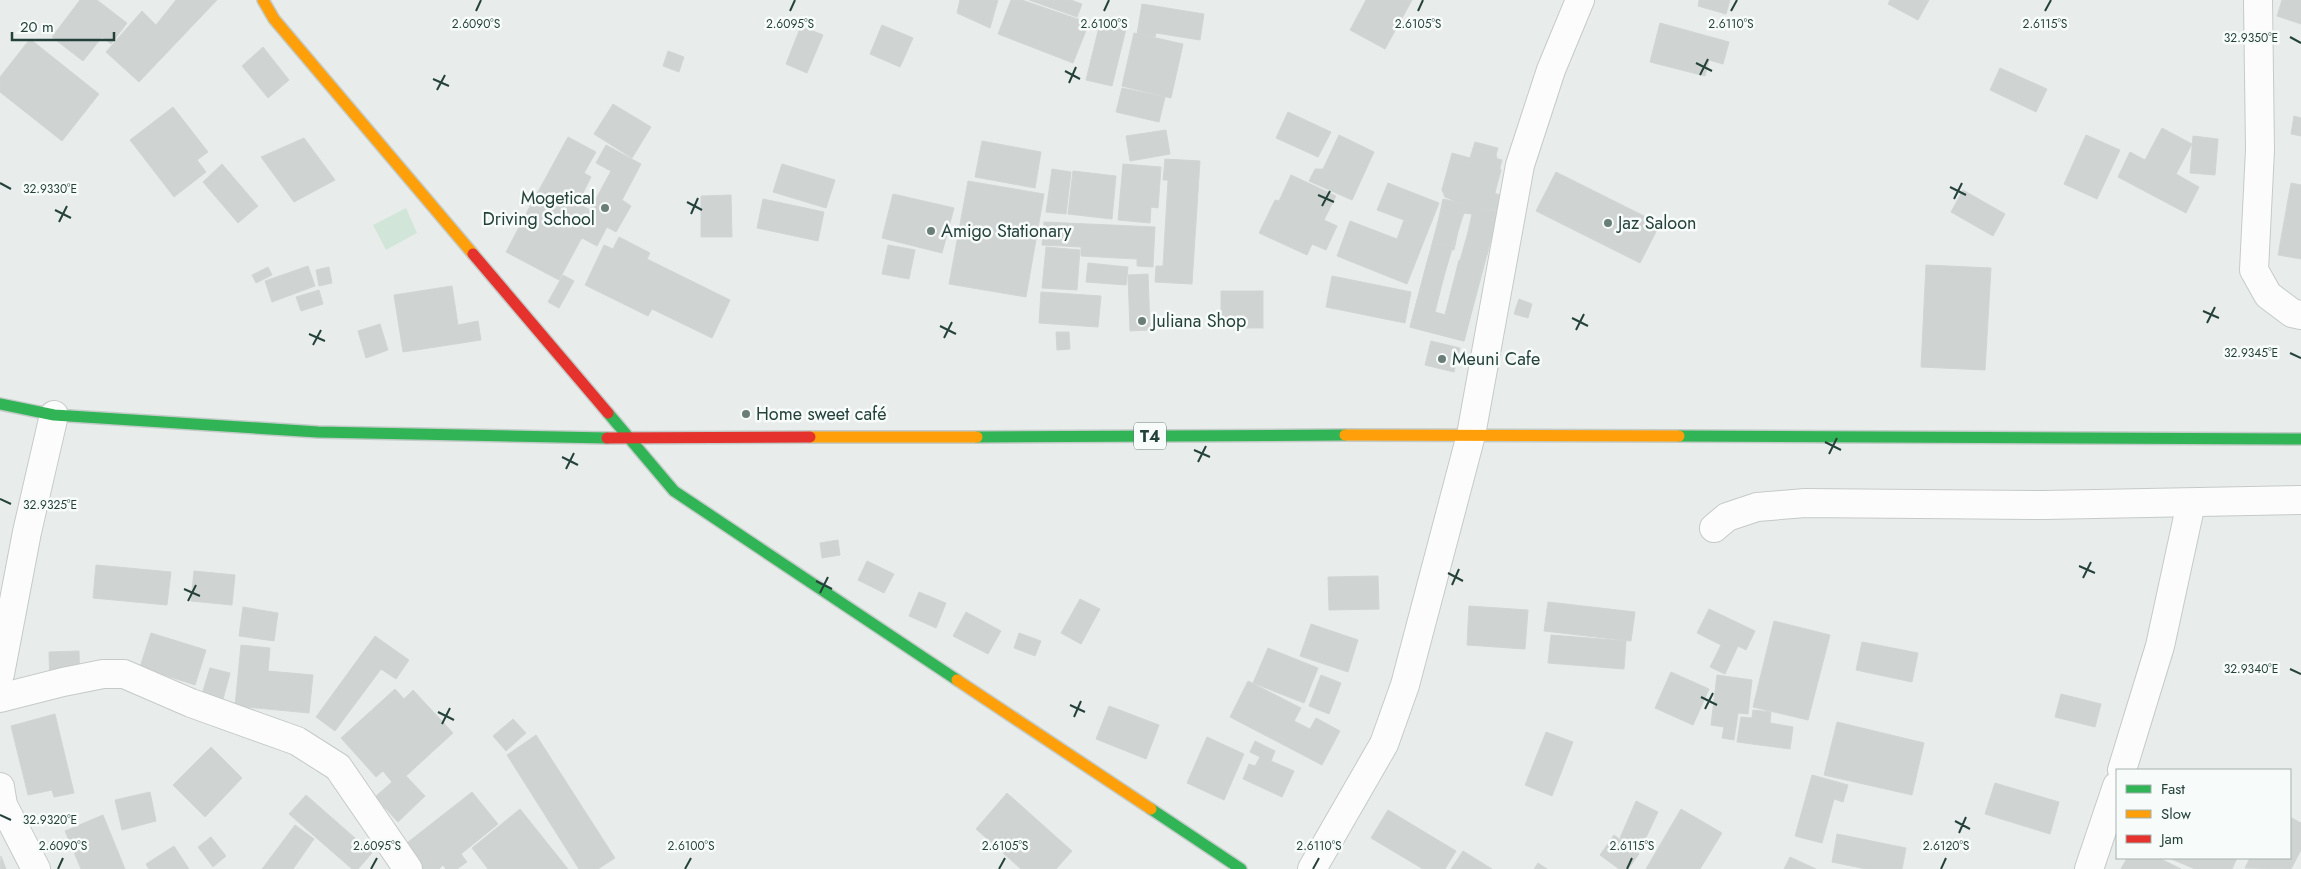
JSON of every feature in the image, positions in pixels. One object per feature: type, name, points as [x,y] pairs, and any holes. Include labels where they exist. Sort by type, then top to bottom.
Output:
[{"type":"main road","points":[[263,0],[274,19],[674,491],[1241,869]]},
{"type":"main road","name":"T4","points":[[0,404],[54,415],[318,432],[631,438],[1471,435],[2301,439]]},
{"type":"street","points":[[1312,869],[1384,744],[1405,685],[1471,435],[1520,165],[1551,70],[1580,0]]},
{"type":"street","points":[[2258,0],[2260,150],[2254,270],[2268,296],[2292,313],[2301,316]]},
{"type":"street","points":[[0,674],[27,532],[54,415]]},
{"type":"street","points":[[1714,528],[1727,517],[1757,507],[1806,503],[2044,505],[2301,500]]},
{"type":"street","points":[[2122,769],[2160,646],[2191,503]]},
{"type":"street","points":[[0,698],[104,674],[124,674],[191,703],[297,742],[338,767],[408,869]]},
{"type":"street","points":[[0,787],[3,805],[36,869]]},
{"type":"street","points":[[2090,869],[2116,789]]},
{"type":"green space","points":[[406,208],[417,233],[386,250],[373,225]]},
{"type":"building","points":[[80,0],[97,0],[127,23],[111,44],[102,37],[83,61],[52,37]]},
{"type":"building","points":[[176,0],[217,0],[139,82],[106,52],[142,11],[156,25]]},
{"type":"building","points":[[960,0],[998,0],[990,28],[957,13]]},
{"type":"building","points":[[1011,0],[1022,0],[1089,23],[1073,63],[998,34]]},
{"type":"building","points":[[1029,0],[1071,0],[1082,4],[1077,17]]},
{"type":"building","points":[[1366,0],[1412,0],[1385,49],[1350,30]]},
{"type":"building","points":[[1699,0],[1730,0],[1726,14],[1698,6]]},
{"type":"building","points":[[1890,0],[1929,0],[1918,20],[1888,4]]},
{"type":"building","points":[[2282,0],[2301,0],[2301,24],[2277,16]]},
{"type":"building","points":[[1142,4],[1204,14],[1200,40],[1156,33],[1155,37],[1137,34]]},
{"type":"building","points":[[1101,19],[1127,25],[1112,86],[1086,80]]},
{"type":"building","points":[[1660,23],[1729,42],[1723,64],[1709,60],[1705,76],[1650,62]]},
{"type":"building","points":[[882,25],[913,38],[900,67],[870,54]]},
{"type":"building","points":[[801,26],[823,35],[807,73],[786,64]]},
{"type":"building","points":[[1134,33],[1183,44],[1171,98],[1122,86]]},
{"type":"building","points":[[30,39],[99,94],[62,141],[0,92],[0,77]]},
{"type":"building","points":[[263,47],[289,80],[268,98],[242,66]]},
{"type":"building","points":[[668,51],[684,57],[679,72],[663,66]]},
{"type":"building","points":[[2000,68],[2047,89],[2036,112],[1990,90]]},
{"type":"building","points":[[1122,88],[1165,97],[1159,122],[1116,112]]},
{"type":"building","points":[[613,104],[651,127],[632,158],[594,134]]},
{"type":"building","points":[[173,107],[208,152],[197,160],[206,172],[174,197],[130,140]]},
{"type":"building","points":[[1288,112],[1331,132],[1318,157],[1276,138]]},
{"type":"building","points":[[2294,116],[2301,118],[2301,136],[2291,134]]},
{"type":"building","points":[[2162,128],[2192,144],[2176,174],[2199,187],[2186,213],[2118,177],[2130,152],[2145,160]]},
{"type":"building","points":[[1166,130],[1170,154],[1130,161],[1126,136]]},
{"type":"building","points":[[1339,135],[1374,152],[1352,200],[1309,181],[1315,169],[1323,169]]},
{"type":"building","points":[[2086,135],[2120,150],[2097,199],[2064,184]]},
{"type":"building","points":[[2193,136],[2218,139],[2215,175],[2190,173]]},
{"type":"building","points":[[568,137],[596,152],[584,173],[591,177],[578,203],[590,210],[611,171],[596,163],[606,145],[641,164],[622,200],[631,206],[616,232],[607,227],[597,246],[582,238],[580,241],[527,212]]},
{"type":"building","points":[[304,138],[335,180],[294,202],[261,157]]},
{"type":"building","points":[[982,141],[1041,152],[1035,188],[975,177]]},
{"type":"building","points":[[1475,142],[1498,148],[1495,158],[1502,160],[1493,193],[1501,195],[1499,205],[1442,190],[1452,153],[1470,158]]},
{"type":"building","points":[[1476,149],[1497,156],[1495,162],[1501,170],[1493,200],[1501,203],[1499,210],[1464,205],[1445,197],[1442,190],[1450,163],[1469,164]]},
{"type":"building","points":[[1165,159],[1200,161],[1192,284],[1155,282],[1156,266],[1163,266],[1168,180],[1163,180]]},
{"type":"building","points":[[222,164],[258,206],[238,223],[203,182]]},
{"type":"building","points":[[782,164],[835,180],[826,208],[773,192]]},
{"type":"building","points":[[1123,164],[1161,167],[1158,208],[1151,207],[1150,223],[1118,220]]},
{"type":"building","points":[[1052,169],[1071,172],[1066,214],[1046,212]]},
{"type":"building","points":[[1073,171],[1116,176],[1112,219],[1068,214]]},
{"type":"building","points":[[1556,172],[1660,224],[1640,263],[1536,211]]},
{"type":"building","points":[[1291,175],[1336,196],[1324,220],[1337,226],[1326,250],[1312,244],[1307,255],[1259,233],[1275,200],[1279,201]]},
{"type":"building","points":[[968,181],[1044,194],[1026,297],[949,284]]},
{"type":"building","points":[[1388,183],[1439,203],[1407,284],[1337,256],[1350,221],[1397,239],[1404,220],[1377,210]]},
{"type":"building","points":[[2291,183],[2301,185],[2301,259],[2278,255]]},
{"type":"building","points":[[1963,190],[2005,214],[1993,236],[1951,212]]},
{"type":"building","points":[[893,194],[954,208],[942,253],[882,238]]},
{"type":"building","points":[[731,195],[732,237],[701,237],[701,196]]},
{"type":"building","points":[[763,199],[824,212],[818,241],[757,228]]},
{"type":"building","points":[[1443,199],[1497,211],[1487,255],[1464,250],[1472,214],[1462,213],[1454,250],[1433,246]]},
{"type":"building","points":[[1444,200],[1466,207],[1453,246],[1432,244]]},
{"type":"building","points":[[1475,210],[1499,211],[1489,247],[1464,246]]},
{"type":"building","points":[[527,212],[580,241],[559,280],[506,252]]},
{"type":"building","points":[[1044,222],[1155,227],[1153,267],[1137,266],[1137,259],[1081,256],[1081,247],[1042,245]]},
{"type":"building","points":[[619,237],[650,253],[647,259],[730,300],[712,338],[652,309],[648,316],[585,285],[604,245],[613,249]]},
{"type":"building","points":[[1432,244],[1453,246],[1433,312],[1445,315],[1464,246],[1489,247],[1464,341],[1410,327]]},
{"type":"building","points":[[888,245],[915,250],[909,279],[882,274]]},
{"type":"building","points":[[1046,247],[1080,250],[1077,290],[1042,288]]},
{"type":"building","points":[[1429,255],[1448,260],[1435,312],[1445,315],[1459,260],[1483,266],[1464,341],[1410,327]]},
{"type":"building","points":[[1088,263],[1128,267],[1126,285],[1086,282]]},
{"type":"building","points":[[1926,265],[1991,268],[1985,370],[1921,367]]},
{"type":"building","points":[[308,266],[315,286],[272,302],[265,281]]},
{"type":"building","points":[[268,267],[272,275],[256,283],[252,275]]},
{"type":"building","points":[[329,267],[332,283],[319,286],[316,270]]},
{"type":"building","points":[[1148,274],[1150,330],[1130,331],[1128,275]]},
{"type":"building","points":[[563,275],[574,281],[559,308],[548,302]]},
{"type":"building","points":[[1332,276],[1411,292],[1405,323],[1326,307]]},
{"type":"building","points":[[452,286],[458,325],[478,321],[481,340],[403,352],[394,295]]},
{"type":"building","points":[[319,290],[323,304],[301,311],[296,297]]},
{"type":"building","points":[[1221,291],[1263,291],[1263,328],[1221,328]]},
{"type":"building","points":[[1041,292],[1101,296],[1098,327],[1039,323]]},
{"type":"building","points":[[1519,299],[1532,304],[1528,318],[1514,314]]},
{"type":"building","points":[[380,324],[388,350],[366,358],[358,331]]},
{"type":"building","points":[[1056,332],[1069,332],[1070,349],[1057,350]]},
{"type":"building","points":[[1431,341],[1460,348],[1454,372],[1425,365]]},
{"type":"building","points":[[838,540],[840,555],[822,558],[820,543]]},
{"type":"building","points":[[867,561],[894,574],[884,593],[858,580]]},
{"type":"building","points":[[96,565],[171,572],[167,605],[93,598]]},
{"type":"building","points":[[194,571],[235,575],[232,605],[191,601]]},
{"type":"building","points":[[1378,576],[1379,609],[1329,610],[1328,577]]},
{"type":"building","points":[[919,592],[946,603],[936,628],[909,616]]},
{"type":"building","points":[[1080,599],[1100,609],[1081,644],[1061,633]]},
{"type":"building","points":[[1548,602],[1635,612],[1631,641],[1544,631]]},
{"type":"building","points":[[1469,606],[1528,610],[1525,649],[1467,645]]},
{"type":"building","points":[[243,607],[278,613],[274,641],[239,636]]},
{"type":"building","points":[[1709,609],[1755,631],[1746,650],[1738,646],[1725,674],[1710,667],[1721,645],[1697,633]]},
{"type":"building","points":[[966,612],[1001,631],[988,654],[953,636]]},
{"type":"building","points":[[1774,621],[1830,635],[1808,720],[1753,707]]},
{"type":"building","points":[[1311,624],[1358,640],[1348,672],[1300,656]]},
{"type":"building","points":[[151,633],[206,650],[195,685],[140,667]]},
{"type":"building","points":[[1019,633],[1041,641],[1035,656],[1014,648]]},
{"type":"building","points":[[1551,635],[1626,641],[1624,669],[1548,663]]},
{"type":"building","points":[[375,636],[409,660],[396,679],[381,669],[335,731],[316,717]]},
{"type":"building","points":[[1862,642],[1918,653],[1912,682],[1856,670]]},
{"type":"building","points":[[241,645],[270,648],[268,671],[313,675],[309,713],[235,706]]},
{"type":"building","points":[[1268,648],[1318,668],[1304,703],[1253,683]]},
{"type":"building","points":[[79,651],[80,690],[50,691],[49,652]]},
{"type":"building","points":[[210,668],[230,673],[223,699],[202,694]]},
{"type":"building","points":[[1671,672],[1709,689],[1693,725],[1655,708]]},
{"type":"building","points":[[1321,675],[1341,683],[1329,714],[1309,706]]},
{"type":"building","points":[[1717,675],[1752,680],[1748,714],[1738,713],[1734,740],[1722,738],[1724,727],[1711,725]]},
{"type":"building","points":[[1248,681],[1301,708],[1294,721],[1310,729],[1316,718],[1340,731],[1322,765],[1230,717]]},
{"type":"building","points":[[395,689],[404,699],[413,690],[453,733],[406,776],[425,796],[398,822],[375,797],[392,782],[383,771],[376,777],[341,738]]},
{"type":"building","points":[[2061,694],[2101,704],[2095,727],[2055,717]]},
{"type":"building","points":[[1109,706],[1159,725],[1146,759],[1096,739]]},
{"type":"building","points":[[1753,710],[1771,712],[1770,723],[1793,727],[1790,749],[1737,742],[1741,717],[1752,718]]},
{"type":"building","points":[[55,714],[74,793],[54,797],[52,790],[28,795],[11,726]]},
{"type":"building","points":[[513,719],[526,733],[506,751],[493,736]]},
{"type":"building","points":[[1837,722],[1924,743],[1912,795],[1824,775]]},
{"type":"building","points":[[1546,732],[1573,742],[1552,796],[1525,785]]},
{"type":"building","points":[[536,735],[615,858],[598,869],[579,869],[507,755]]},
{"type":"building","points":[[1207,737],[1244,754],[1224,800],[1187,783]]},
{"type":"building","points":[[1255,741],[1275,751],[1271,761],[1294,771],[1282,797],[1243,779],[1249,764],[1255,766],[1260,757],[1250,752]]},
{"type":"building","points":[[211,747],[242,778],[205,817],[173,785]]},
{"type":"building","points":[[1812,775],[1848,785],[1843,802],[1834,799],[1822,843],[1795,836]]},
{"type":"building","points":[[1995,783],[2059,802],[2050,834],[1985,814]]},
{"type":"building","points":[[150,792],[156,821],[122,830],[115,800]]},
{"type":"building","points":[[472,792],[498,824],[461,854],[467,862],[457,869],[446,869],[443,865],[439,869],[413,869],[398,850]]},
{"type":"building","points":[[1007,793],[1072,851],[1056,869],[1021,869],[976,829]]},
{"type":"building","points":[[306,795],[372,853],[358,869],[352,869],[289,814]]},
{"type":"building","points":[[1636,801],[1658,812],[1641,848],[1620,838]]},
{"type":"building","points":[[520,809],[568,869],[488,869],[472,848]]},
{"type":"building","points":[[1681,809],[1722,833],[1700,869],[1646,869]]},
{"type":"building","points":[[1388,810],[1456,851],[1445,869],[1423,869],[1371,838]]},
{"type":"building","points":[[103,815],[125,869],[81,869],[65,831]]},
{"type":"building","points":[[2291,818],[2301,823],[2301,850],[2291,869],[2245,868],[2250,859],[2291,859]]},
{"type":"building","points":[[295,825],[314,839],[293,869],[262,869]]},
{"type":"building","points":[[1837,834],[1906,848],[1902,869],[1866,869],[1832,862]]},
{"type":"building","points":[[1614,835],[1639,854],[1628,869],[1619,869],[1600,855]]},
{"type":"building","points":[[211,837],[226,856],[213,867],[198,847]]},
{"type":"building","points":[[174,846],[189,869],[149,869],[146,864]]},
{"type":"building","points":[[1463,851],[1492,869],[1451,869]]},
{"type":"building","points":[[1,856],[6,869],[0,869]]},
{"type":"building","points":[[1790,857],[1816,869],[1784,869]]},
{"type":"building","points":[[2126,859],[2161,859],[2181,869],[2121,869]]},
{"type":"building","points":[[2171,859],[2237,859],[2232,869],[2195,869]]},
{"type":"building","points":[[1538,863],[1547,869],[1534,869]]},
{"type":"traffic: fast","points":[[0,404],[54,415],[318,432],[607,438]]},
{"type":"traffic: fast","points":[[608,413],[674,491],[957,680]]},
{"type":"traffic: fast","points":[[977,437],[1345,435]]},
{"type":"traffic: fast","points":[[1679,436],[2301,439]]},
{"type":"traffic: fast","points":[[1151,809],[1241,869]]},
{"type":"traffic: slow","points":[[263,0],[274,19],[473,254]]},
{"type":"traffic: slow","points":[[1345,435],[1679,436]]},
{"type":"traffic: slow","points":[[810,437],[977,437]]},
{"type":"traffic: slow","points":[[957,680],[1151,809]]},
{"type":"traffic: jam","points":[[473,254],[608,413]]},
{"type":"traffic: jam","points":[[607,438],[810,437]]},
{"type":"place","name":"Mogetical Driving School","points":[[605,208]]},
{"type":"place","name":"Jaz Saloon","points":[[1608,223]]},
{"type":"place","name":"Amigo Stationary","points":[[931,231]]},
{"type":"place","name":"Juliana Shop","points":[[1142,321]]},
{"type":"place","name":"Meuni Cafe","points":[[1442,359]]},
{"type":"place","name":"Home sweet café","points":[[746,414]]}]
